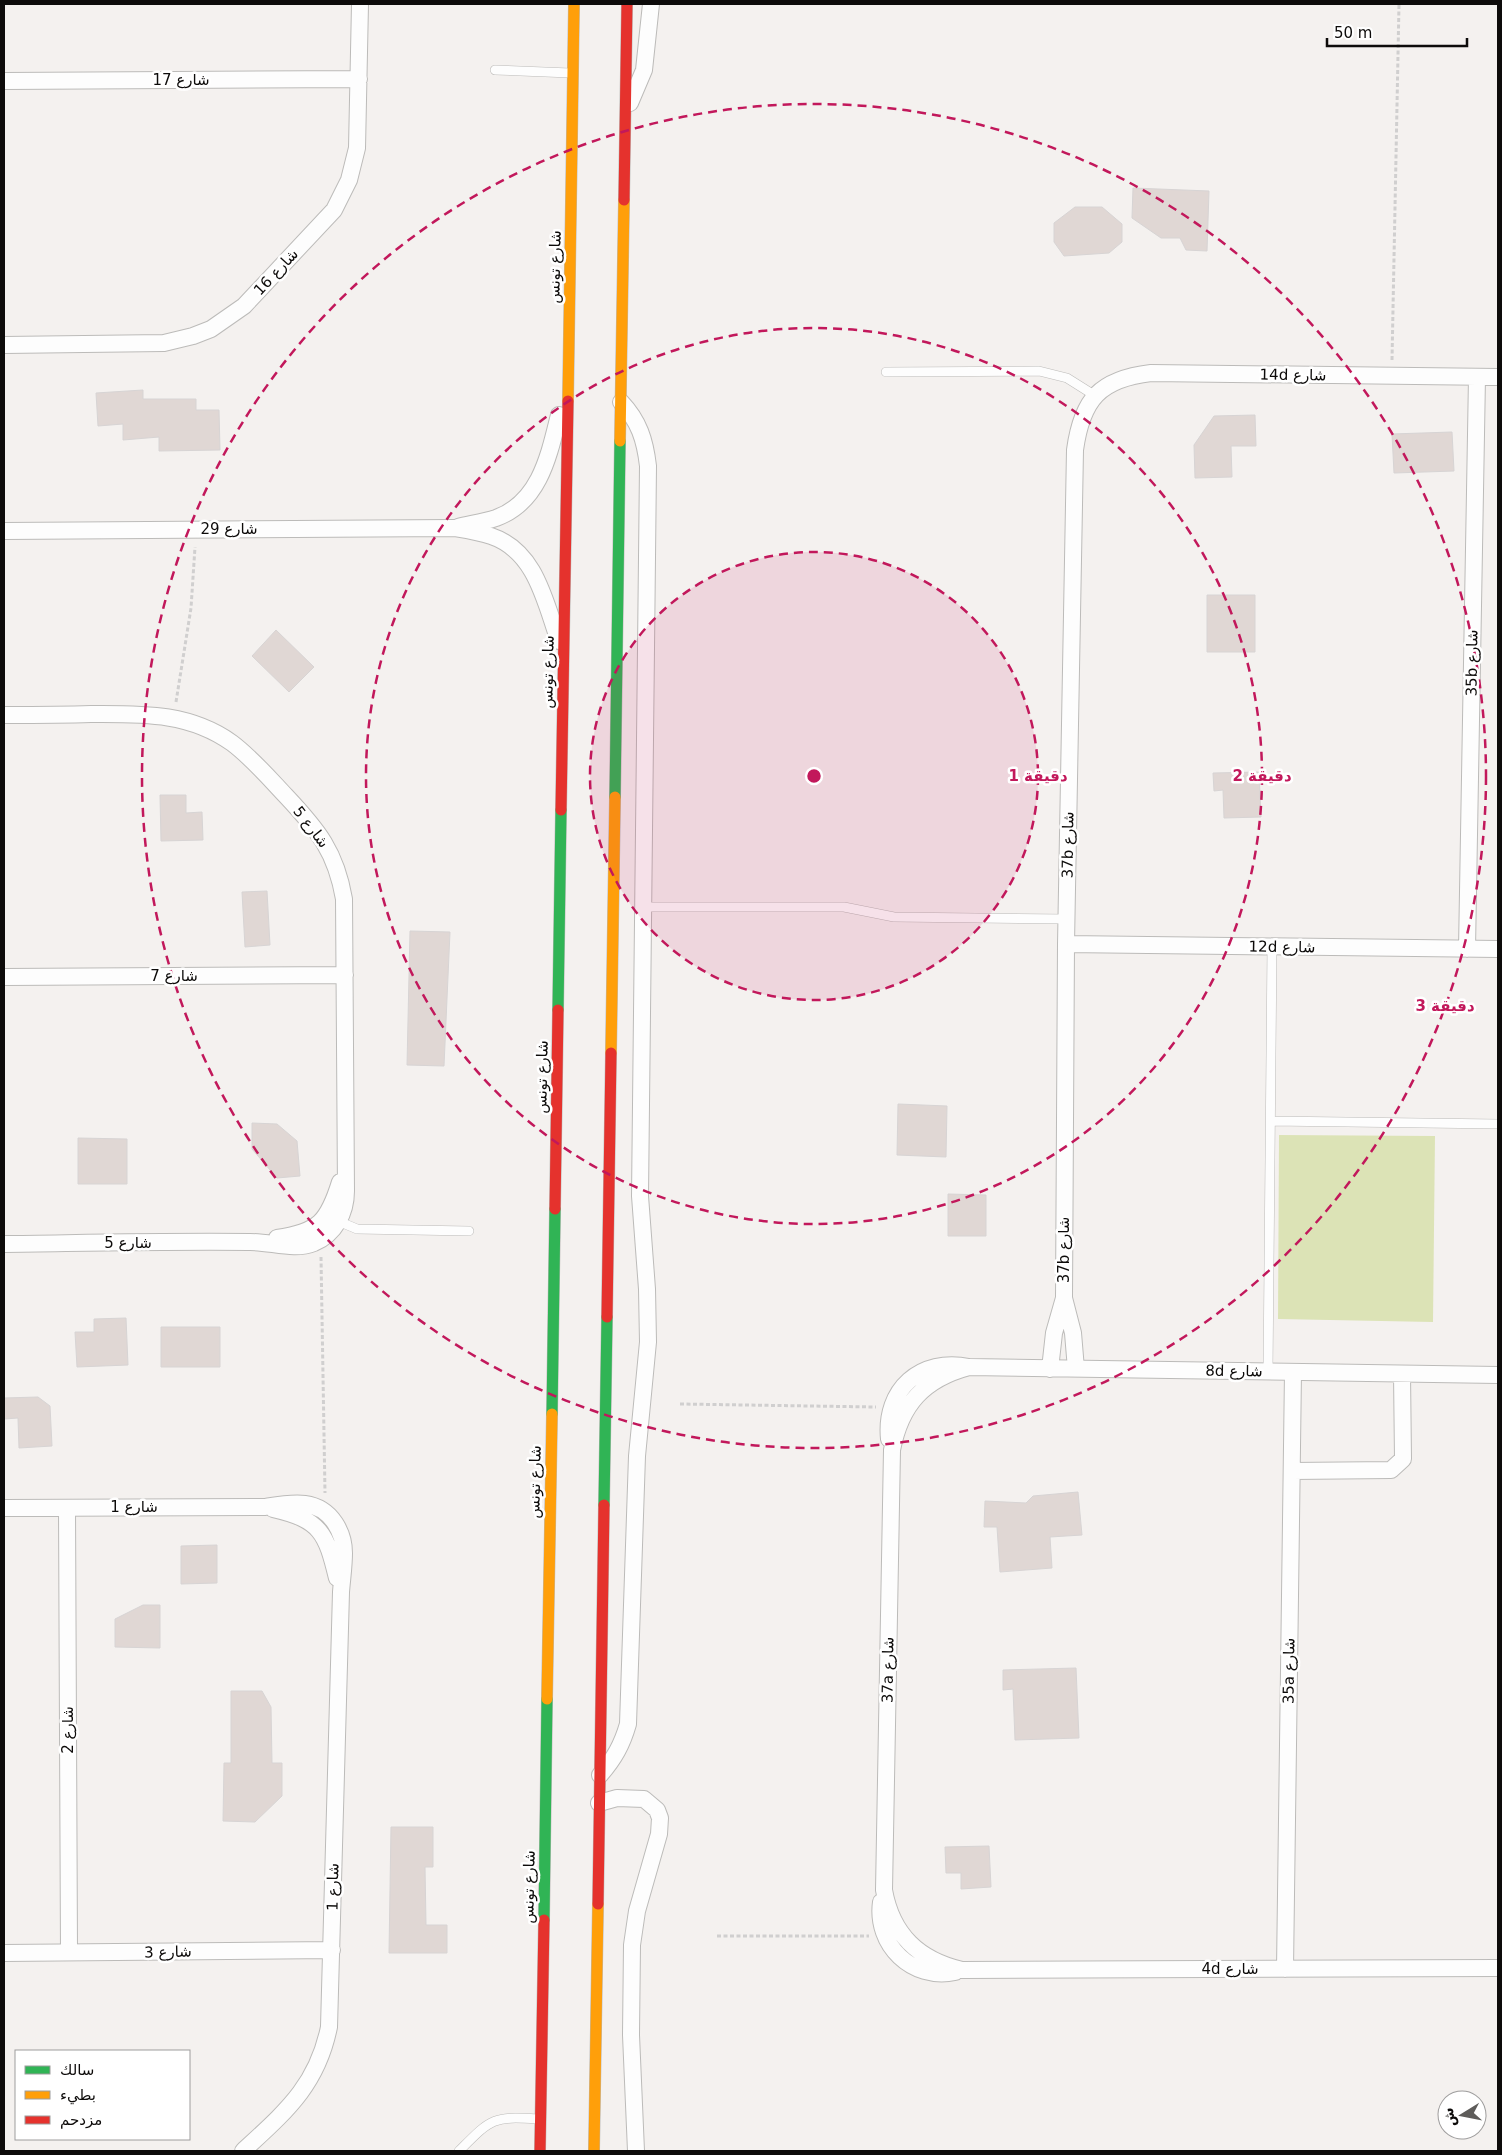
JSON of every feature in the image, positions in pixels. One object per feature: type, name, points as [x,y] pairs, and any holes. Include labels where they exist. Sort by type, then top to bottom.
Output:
[{"type":"main road","name":"شارع تونس","points":[[540,2151],[574,4]]},
{"type":"main road","points":[[594,2151],[628,4]]},
{"type":"main road","points":[[595,2083],[606,2120]]},
{"type":"street","name":"شارع 16","points":[[4,344],[164,343],[193,336],[228,318],[258,292],[334,210],[349,180],[357,148],[360,4]]},
{"type":"street","points":[[626,109],[634,97],[644,70],[651,4]]},
{"type":"street","name":"شارع 17","points":[[4,81],[359,79]]},
{"type":"street","name":"14d شارع","points":[[1094,395],[1106,385],[1120,379],[1151,374],[1498,377]]},
{"type":"street","name":"35b شارع","points":[[1467,949],[1477,377]]},
{"type":"street","name":"شارع 29","points":[[454,528],[500,516],[515,507],[534,488],[548,459],[568,381]]},
{"type":"street","name":"37b شارع","points":[[1076,1369],[1073,1333],[1064,1298],[1066,919],[1075,450],[1081,421],[1094,395]]},
{"type":"street","points":[[600,1776],[613,1760],[622,1743],[628,1724],[637,1456],[648,1342],[647,1289],[640,1196],[648,466],[644,437],[638,424],[621,402]]},
{"type":"street","name":"شارع 29","points":[[4,531],[454,528],[502,540],[521,555],[534,572],[564,655]]},
{"type":"street","name":"شارع 5","points":[[4,715],[139,714],[171,717],[196,724],[233,744],[255,764],[323,838],[335,862],[344,899],[346,1200],[338,1221],[321,1239],[306,1245],[296,1246],[253,1242],[4,1244]]},
{"type":"street","name":"12d شارع","points":[[1066,944],[1498,950]]},
{"type":"street","name":"شارع 7","points":[[4,978],[345,975]]},
{"type":"street","name":"شارع 5","points":[[253,1242],[302,1234],[320,1224],[333,1206],[345,1168]]},
{"type":"street","name":"37b شارع","points":[[1050,1369],[1054,1333],[1064,1298]]},
{"type":"street","name":"8d شارع","points":[[910,1391],[969,1367],[1498,1375]]},
{"type":"street","name":"35a شارع","points":[[1285,1969],[1293,1372]]},
{"type":"street","points":[[1292,1471],[1391,1470],[1403,1459],[1402,1374]]},
{"type":"street","name":"37a شارع","points":[[905,1952],[885,1936],[880,1909],[884,1890],[892,1450],[888,1428],[891,1407],[910,1391]]},
{"type":"street","name":"37a شارع","points":[[892,1450],[910,1391]]},
{"type":"street","name":"شارع 1","points":[[4,1508],[264,1507],[300,1503],[325,1511],[338,1528],[344,1544],[341,1592],[329,2027],[321,2057],[303,2093],[290,2108],[243,2151]]},
{"type":"street","name":"شارع 1","points":[[264,1507],[294,1514],[319,1530],[332,1554],[341,1592]]},
{"type":"street","name":"شارع 2","points":[[67,1508],[70,1952]]},
{"type":"street","points":[[599,1803],[617,1798],[644,1799],[657,1810],[661,1826],[641,1892],[632,1946],[631,2035],[636,2151]]},
{"type":"street","name":"37a شارع","points":[[884,1890],[890,1915],[902,1937],[905,1952]]},
{"type":"street","name":"شارع 3","points":[[4,1953],[332,1950]]},
{"type":"street","name":"4d شارع","points":[[905,1952],[915,1968],[934,1974],[962,1970],[1498,1968]]},
{"type":"lane","points":[[495,70],[573,73]]},
{"type":"lane","points":[[886,372],[1039,371],[1067,378],[1094,395]]},
{"type":"lane","points":[[644,907],[844,907],[894,917],[1066,919]]},
{"type":"lane","points":[[1268,1372],[1272,947]]},
{"type":"lane","points":[[1271,1121],[1498,1124]]},
{"type":"lane","points":[[338,1221],[357,1229],[469,1231]]},
{"type":"lane","points":[[459,2151],[484,2126],[504,2117],[540,2119]]},
{"type":"path","points":[[1392,376],[1399,4]]},
{"type":"path","points":[[171,717],[179,692],[190,617],[197,530]]},
{"type":"path","points":[[321,1239],[325,1511]]},
{"type":"path","points":[[680,1404],[891,1407]]},
{"type":"path","points":[[717,1936],[885,1936]]},
{"type":"green space","points":[[1279,1135],[1435,1136],[1433,1322],[1278,1319]]},
{"type":"building","points":[[1133,188],[1209,191],[1207,251],[1186,250],[1180,238],[1161,238],[1132,218]]},
{"type":"building","points":[[1075,207],[1102,207],[1122,224],[1122,242],[1109,253],[1064,256],[1054,242],[1054,223]]},
{"type":"building","points":[[143,390],[143,399],[196,399],[196,410],[219,410],[220,450],[159,451],[159,437],[123,440],[123,424],[98,426],[96,393]]},
{"type":"building","points":[[1255,415],[1256,446],[1231,446],[1232,477],[1195,478],[1194,445],[1214,416]]},
{"type":"building","points":[[1452,432],[1454,471],[1394,473],[1392,434]]},
{"type":"building","points":[[1207,595],[1255,595],[1255,652],[1207,652]]},
{"type":"building","points":[[276,630],[314,667],[289,692],[252,656]]},
{"type":"building","points":[[1259,772],[1261,817],[1224,818],[1223,790],[1214,791],[1213,773]]},
{"type":"building","points":[[160,795],[186,795],[186,813],[202,812],[203,840],[161,841]]},
{"type":"building","points":[[267,891],[270,945],[245,947],[242,892]]},
{"type":"building","points":[[410,931],[450,932],[444,1066],[407,1065]]},
{"type":"building","points":[[898,1104],[947,1106],[946,1157],[897,1155]]},
{"type":"building","points":[[252,1123],[277,1124],[297,1141],[300,1176],[277,1178],[252,1149]]},
{"type":"building","points":[[78,1138],[127,1139],[127,1184],[78,1184]]},
{"type":"building","points":[[948,1194],[986,1195],[986,1236],[948,1236]]},
{"type":"building","points":[[126,1318],[128,1365],[77,1367],[75,1332],[94,1332],[94,1319]]},
{"type":"building","points":[[161,1327],[220,1327],[220,1367],[161,1367]]},
{"type":"building","points":[[38,1397],[50,1406],[52,1446],[19,1448],[18,1418],[4,1419],[4,1398]]},
{"type":"building","points":[[1078,1492],[1082,1535],[1050,1537],[1052,1568],[1000,1572],[997,1527],[984,1527],[985,1501],[1026,1503],[1033,1496]]},
{"type":"building","points":[[217,1545],[217,1583],[181,1584],[181,1546]]},
{"type":"building","points":[[143,1605],[160,1605],[160,1648],[115,1647],[115,1619]]},
{"type":"building","points":[[1076,1668],[1079,1738],[1015,1740],[1013,1689],[1003,1690],[1003,1670]]},
{"type":"building","points":[[231,1691],[262,1691],[271,1707],[272,1763],[282,1763],[282,1796],[255,1822],[223,1821],[224,1763],[231,1763]]},
{"type":"building","points":[[391,1827],[433,1827],[433,1867],[425,1867],[426,1925],[447,1925],[447,1953],[389,1953]]},
{"type":"building","points":[[989,1846],[991,1887],[961,1889],[961,1873],[946,1873],[945,1847]]},
{"type":"traffic: fast","points":[[615,797],[620,441]]},
{"type":"traffic: fast","points":[[558,1010],[561,810]]},
{"type":"traffic: fast","points":[[552,1414],[555,1209]]},
{"type":"traffic: fast","points":[[604,1505],[607,1317]]},
{"type":"traffic: fast","points":[[544,1920],[547,1699]]},
{"type":"traffic: slow","points":[[568,401],[574,4]]},
{"type":"traffic: slow","points":[[620,441],[624,200]]},
{"type":"traffic: slow","points":[[611,1053],[615,797]]},
{"type":"traffic: slow","points":[[547,1699],[552,1414]]},
{"type":"traffic: slow","points":[[594,2151],[598,1904]]},
{"type":"traffic: jam","points":[[624,200],[627,4]]},
{"type":"traffic: jam","points":[[561,810],[568,401]]},
{"type":"traffic: jam","points":[[555,1209],[558,1010]]},
{"type":"traffic: jam","points":[[607,1317],[611,1053]]},
{"type":"traffic: jam","points":[[598,1904],[604,1505]]},
{"type":"traffic: jam","points":[[540,2151],[544,1920]]}]
